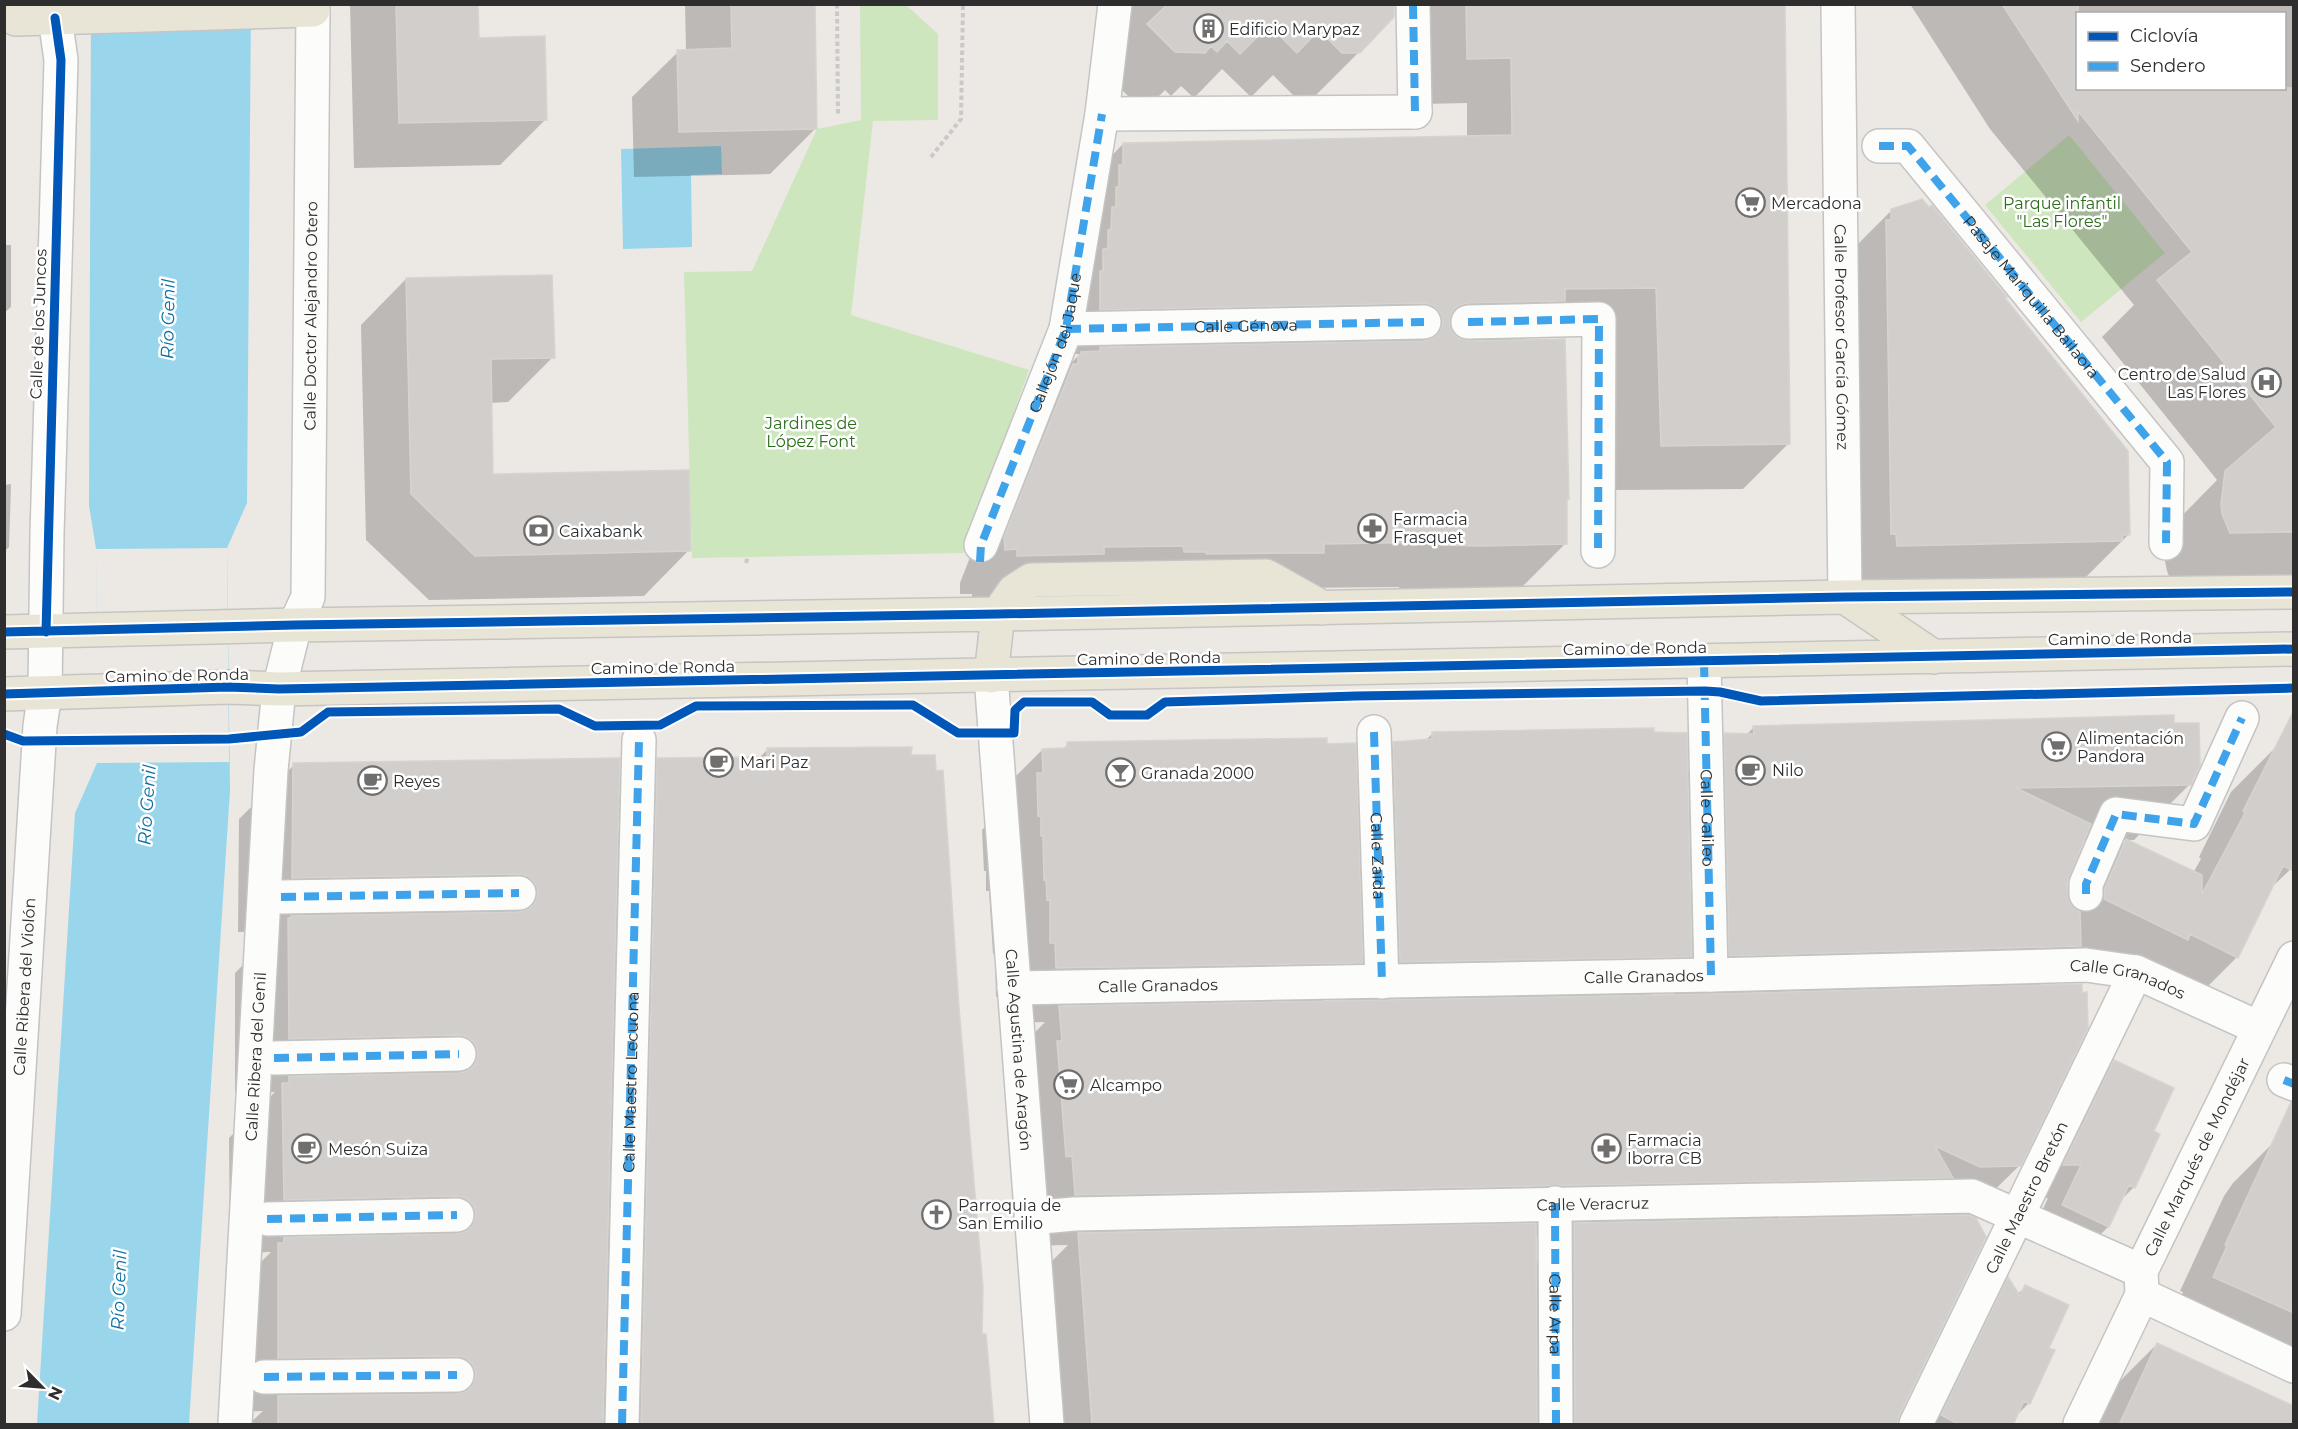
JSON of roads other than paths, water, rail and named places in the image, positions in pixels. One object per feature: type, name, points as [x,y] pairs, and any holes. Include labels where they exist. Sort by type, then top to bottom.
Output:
[{"type":"main road","points":[[12,14],[70,18],[256,13],[313,8]]},
{"type":"main road","points":[[4,632],[1845,597],[2294,592]]},
{"type":"main road","points":[[1845,597],[1934,657]]},
{"type":"main road","points":[[991,676],[998,614]]},
{"type":"main road","name":"Camino de Ronda","points":[[4,694],[228,687],[279,689],[991,676],[2294,649]]},
{"type":"street","name":"Callejón del Jaque","points":[[981,553],[1066,329],[1102,114],[1115,4]]},
{"type":"street","points":[[1102,114],[1415,112],[1413,4]]},
{"type":"street","name":"Calle Profesor García Gómez","points":[[1838,4],[1845,597]]},
{"type":"street","name":"Calle Doctor Alejandro Otero","points":[[279,689],[295,625],[308,597],[313,8]]},
{"type":"street","name":"Calle de los Juncos","points":[[45,693],[61,60],[70,18]]},
{"type":"street","name":"Pasaje Mariquilla Bailaora","points":[[1879,146],[1908,146],[2166,462],[2166,543]]},
{"type":"street","points":[[1468,322],[1599,319],[1598,551]]},
{"type":"street","name":"Calle Génova","points":[[1066,329],[1424,322]]},
{"type":"street","name":"Calle Galileo","points":[[1704,662],[1711,975]]},
{"type":"street","name":"Calle Agustina de Aragón","points":[[991,676],[1047,1425]]},
{"type":"street","name":"Calle Ribera del Genil","points":[[236,1425],[271,770],[279,689]]},
{"type":"street","name":"Calle Ribera del Violón","points":[[4,1314],[40,726],[45,693]]},
{"type":"street","points":[[2086,894],[2086,884],[2116,814],[2194,824],[2242,718]]},
{"type":"street","name":"Calle Zaida","points":[[1374,732],[1382,982]]},
{"type":"street","name":"Calle Maestro Lecuona","points":[[622,1425],[639,740]]},
{"type":"street","points":[[281,897],[519,893]]},
{"type":"street","name":"Calle Marqués de Mondéjar","points":[[2080,1425],[2141,1283],[2259,1028],[2294,958]]},
{"type":"street","name":"Calle Granados","points":[[1014,988],[1711,975],[2086,965],[2136,972],[2259,1028]]},
{"type":"street","name":"Calle Maestro Bretón","points":[[1916,1425],[2136,972]]},
{"type":"street","name":"Calle Ribera del Genil","points":[[274,1058],[459,1054]]},
{"type":"street","name":"Calle Veracruz","points":[[1031,1218],[1074,1214],[1972,1196],[2017,1215],[2294,1366]]},
{"type":"street","name":"Calle Arpa","points":[[1555,1203],[1556,1425]]},
{"type":"street","points":[[267,1219],[457,1215]]},
{"type":"street","points":[[264,1377],[457,1375]]},
{"type":"water","name":"Río Genil","points":[[91,5],[251,5],[247,503],[227,548],[230,790],[189,1424],[37,1424],[75,813],[97,763],[98,755],[96,549],[89,505]]},
{"type":"water","points":[[721,146],[722,174],[691,175],[692,247],[623,249],[621,149]]},
{"type":"place","name":"Edificio Marypaz","points":[[1208,29]]},
{"type":"place","name":"Mercadona","points":[[1750,203]]},
{"type":"place","name":"Centro de Salud Las Flores","points":[[2267,383]]},
{"type":"place","name":"Farmacia Frasquet","points":[[1372,528]]},
{"type":"place","name":"Caixabank","points":[[538,531]]},
{"type":"place","name":"Alimentación Pandora","points":[[2056,747]]},
{"type":"place","name":"Mari Paz","points":[[719,762]]},
{"type":"place","name":"Nilo","points":[[1751,770]]},
{"type":"place","name":"Granada 2000","points":[[1120,773]]},
{"type":"place","name":"Reyes","points":[[372,781]]},
{"type":"place","name":"Alcampo","points":[[1069,1085]]},
{"type":"place","name":"Mesón Suiza","points":[[307,1149]]},
{"type":"place","name":"Farmacia Iborra CB","points":[[1606,1149]]},
{"type":"place","name":"Parroquia de San Emilio","points":[[937,1214]]},
{"type":"park label","name":"Parque infantil \"Las Flores\"","points":[[2062,212]]},
{"type":"park label","name":"Jardines de López Font","points":[[811,432]]}]
